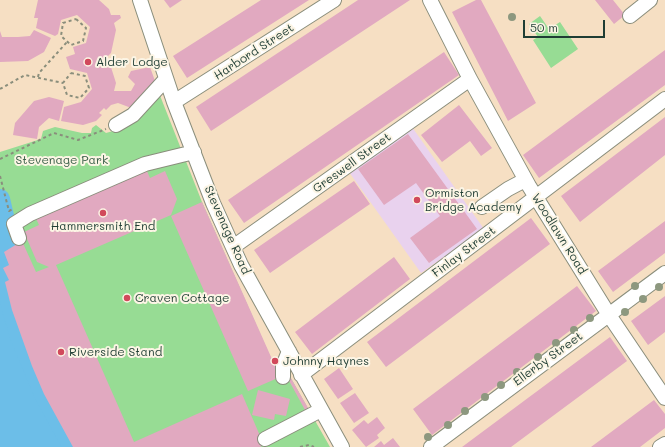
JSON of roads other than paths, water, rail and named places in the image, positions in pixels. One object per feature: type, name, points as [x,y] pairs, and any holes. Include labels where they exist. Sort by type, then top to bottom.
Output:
[{"type":"street","name":"Stevenage Road","points":[[140,0],[174,102],[241,265],[342,447]]},
{"type":"street","name":"Harbord Street","points":[[174,102],[334,0]]},
{"type":"street","name":"Woodlawn Road","points":[[430,0],[470,79],[525,180],[609,315],[665,398]]},
{"type":"street","points":[[630,16],[650,0]]},
{"type":"street","points":[[116,125],[133,115],[166,79]]},
{"type":"street","name":"Greswell Street","points":[[233,247],[470,79]]},
{"type":"street","name":"Finlay Street","points":[[301,374],[665,99]]},
{"type":"street","points":[[19,238],[14,224],[30,214],[145,164],[194,152]]},
{"type":"street","points":[[482,207],[508,189],[525,180]]},
{"type":"street","name":"Ellerby Street","points":[[431,447],[487,403],[665,273]]},
{"type":"street","points":[[283,377],[283,366],[289,351]]},
{"type":"street","points":[[265,440],[321,410]]},
{"type":"street","points":[[660,447],[665,444]]},
{"type":"water","points":[[0,199],[4,216],[7,285],[12,310],[21,339],[44,394],[73,447],[0,447]]},
{"type":"waterway","points":[[0,199],[4,216],[7,285],[12,310],[21,339],[44,394],[73,447]]},
{"type":"place","name":"Alder Lodge","points":[[88,62]]},
{"type":"place","name":"Ormiston Bridge Academy","points":[[417,200]]},
{"type":"place","name":"Hammersmith End","points":[[103,213]]},
{"type":"place","name":"Craven Cottage","points":[[127,298]]},
{"type":"place","name":"Riverside Stand","points":[[61,352]]},
{"type":"place","name":"Johnny Haynes","points":[[275,361]]},
{"type":"park label","name":"Stevenage Park","points":[[62,160]]}]
